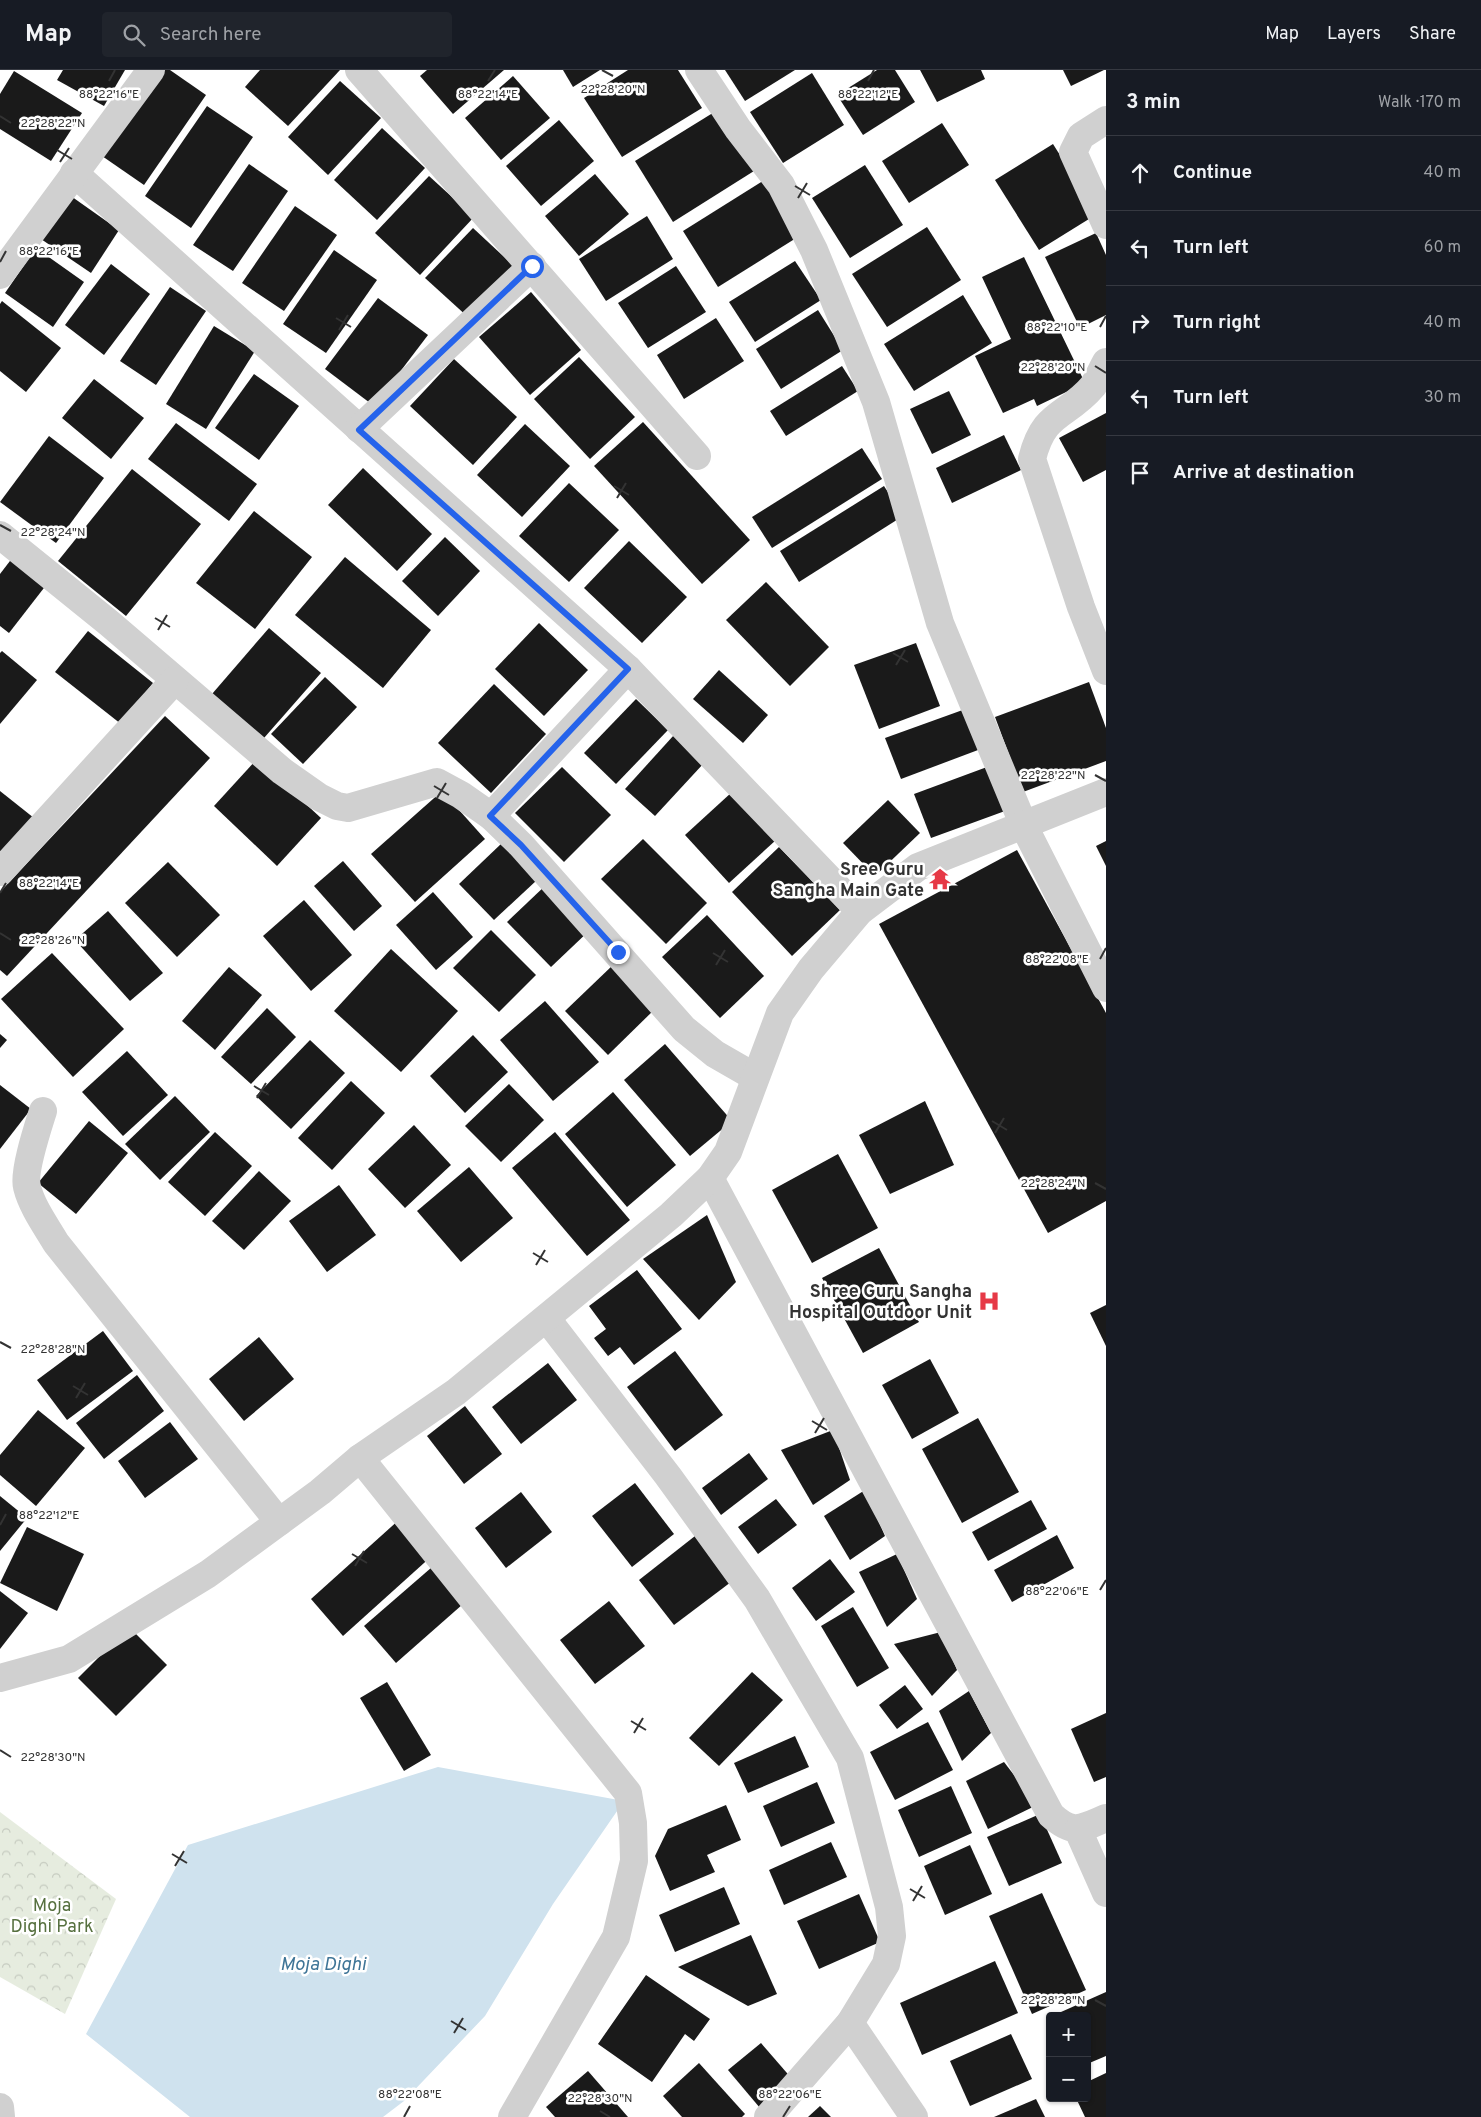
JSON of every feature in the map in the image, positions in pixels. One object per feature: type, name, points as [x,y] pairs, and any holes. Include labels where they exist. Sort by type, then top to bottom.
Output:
[{"type":"street","points":[[0,275],[151,70]]},
{"type":"street","points":[[359,70],[697,456]]},
{"type":"street","points":[[699,70],[738,128],[781,185],[814,250],[876,402],[940,623],[1024,826],[1106,988]]},
{"type":"street","points":[[1106,120],[1081,136],[1073,152],[1106,225]]},
{"type":"street","points":[[74,173],[628,669],[860,911]]},
{"type":"street","points":[[359,430],[532,266]]},
{"type":"street","points":[[1106,362],[1093,386],[1054,417],[1037,438],[1032,459],[1080,607],[1106,671]]},
{"type":"street","points":[[0,535],[282,771],[337,806],[348,808],[437,782],[461,795],[490,816],[541,866],[684,1029],[715,1054],[755,1078]]},
{"type":"street","points":[[490,816],[628,669]]},
{"type":"street","points":[[0,872],[175,680]]},
{"type":"street","points":[[0,1678],[69,1659],[208,1574],[320,1492],[360,1458],[456,1392],[671,1215],[710,1178],[728,1152],[780,1013],[811,969],[860,911],[918,867],[1106,792]]},
{"type":"street","points":[[43,1111],[31,1154],[26,1186],[37,1212],[56,1243],[279,1522]]},
{"type":"street","points":[[710,1178],[1050,1815],[1065,1828],[1078,1830],[1106,1818]]},
{"type":"street","points":[[547,1319],[668,1476],[757,1599],[850,1758],[889,1907],[892,1936],[886,1964],[850,2023],[768,2117]]},
{"type":"street","points":[[360,1458],[628,1793],[633,1823],[634,1861],[616,1937],[512,2117]]},
{"type":"street","points":[[1078,1830],[1106,1893]]},
{"type":"street","points":[[850,2023],[914,2117]]},
{"type":"street","points":[[0,2107],[1,2117]]},
{"type":"green space","name":"Moja Dighi Park","points":[[0,1812],[116,1899],[65,2014],[0,1977]]},
{"type":"water","name":"Moja Dighi","points":[[438,1767],[624,1801],[553,1904],[485,2016],[404,2101],[383,2117],[190,2117],[86,2034],[188,1845]]},
{"type":"building","points":[[63,70],[125,70],[104,106],[57,80]]},
{"type":"building","points":[[162,70],[170,70],[206,95],[144,185],[102,156]]},
{"type":"building","points":[[260,70],[340,70],[288,126],[245,87]]},
{"type":"building","points":[[427,70],[504,70],[453,114],[420,76]]},
{"type":"building","points":[[563,70],[600,70],[573,87]]},
{"type":"building","points":[[628,70],[678,70],[702,108],[622,157],[584,98]]},
{"type":"building","points":[[725,70],[795,70],[745,101]]},
{"type":"building","points":[[877,70],[895,70],[915,102],[863,135],[837,95]]},
{"type":"building","points":[[920,70],[981,70],[985,79],[937,102]]},
{"type":"building","points":[[1063,70],[1104,70],[1071,86]]},
{"type":"building","points":[[14,71],[82,113],[51,161],[0,129],[0,94]]},
{"type":"building","points":[[812,73],[844,125],[783,163],[750,112]]},
{"type":"building","points":[[513,76],[550,118],[501,160],[465,118]]},
{"type":"building","points":[[340,81],[381,118],[328,175],[288,137]]},
{"type":"building","points":[[207,106],[253,137],[191,228],[145,196]]},
{"type":"building","points":[[716,111],[754,171],[673,222],[635,161]]},
{"type":"building","points":[[559,120],[594,161],[541,206],[506,166]]},
{"type":"building","points":[[942,123],[969,165],[909,203],[882,161]]},
{"type":"building","points":[[382,128],[425,168],[377,220],[334,180]]},
{"type":"building","points":[[1053,144],[1097,214],[1039,250],[995,180]]},
{"type":"building","points":[[249,164],[288,191],[233,271],[193,245]]},
{"type":"building","points":[[865,165],[903,225],[850,258],[812,198]]},
{"type":"building","points":[[595,174],[629,214],[579,256],[545,216]]},
{"type":"building","points":[[429,176],[474,217],[420,275],[375,233]]},
{"type":"building","points":[[766,179],[801,235],[718,287],[683,231]]},
{"type":"building","points":[[68,194],[119,230],[91,273],[38,237]]},
{"type":"building","points":[[295,206],[337,235],[284,311],[242,283]]},
{"type":"building","points":[[647,216],[673,259],[606,301],[579,259]]},
{"type":"building","points":[[927,227],[961,280],[887,327],[852,274]]},
{"type":"building","points":[[473,228],[516,268],[469,318],[425,278]]},
{"type":"building","points":[[1096,233],[1106,255],[1106,315],[1080,328],[1045,257]]},
{"type":"building","points":[[36,248],[84,282],[53,327],[5,293]]},
{"type":"building","points":[[334,250],[377,280],[326,353],[283,324]]},
{"type":"building","points":[[1024,257],[1085,383],[1037,406],[1034,399],[1003,413],[975,356],[1011,339],[982,277]]},
{"type":"building","points":[[795,261],[821,300],[755,342],[729,302]]},
{"type":"building","points":[[111,264],[150,294],[104,355],[65,325]]},
{"type":"building","points":[[676,266],[706,312],[648,348],[618,303]]},
{"type":"building","points":[[170,287],[206,311],[156,385],[120,361]]},
{"type":"building","points":[[531,292],[581,350],[530,395],[479,337]]},
{"type":"building","points":[[963,295],[992,343],[914,391],[884,344]]},
{"type":"building","points":[[378,298],[428,335],[374,406],[325,369]]},
{"type":"building","points":[[2,301],[61,348],[26,392],[0,371],[0,304]]},
{"type":"building","points":[[818,310],[843,350],[781,389],[756,349]]},
{"type":"building","points":[[716,318],[744,361],[684,399],[657,355]]},
{"type":"building","points":[[214,326],[255,351],[206,429],[166,404]]},
{"type":"building","points":[[579,357],[635,417],[590,459],[534,399]]},
{"type":"building","points":[[454,359],[517,417],[473,465],[410,406]]},
{"type":"building","points":[[842,366],[858,391],[786,436],[770,411]]},
{"type":"building","points":[[254,374],[299,406],[259,460],[215,428]]},
{"type":"building","points":[[94,379],[144,418],[111,459],[62,418]]},
{"type":"building","points":[[949,391],[971,435],[932,454],[910,409]]},
{"type":"building","points":[[1106,413],[1106,470],[1083,482],[1059,438]]},
{"type":"building","points":[[643,422],[750,540],[702,584],[594,466]]},
{"type":"building","points":[[176,423],[257,484],[229,521],[148,459]]},
{"type":"building","points":[[525,424],[570,466],[522,517],[477,475]]},
{"type":"building","points":[[1004,435],[1021,470],[952,503],[936,468]]},
{"type":"building","points":[[49,436],[104,478],[56,543],[0,502]]},
{"type":"building","points":[[862,448],[882,479],[772,548],[752,517]]},
{"type":"building","points":[[363,468],[432,534],[397,571],[328,505]]},
{"type":"building","points":[[132,469],[201,524],[126,616],[58,561]]},
{"type":"building","points":[[569,483],[619,530],[569,582],[519,536]]},
{"type":"building","points":[[884,486],[903,516],[799,582],[780,551]]},
{"type":"building","points":[[254,511],[312,557],[255,629],[196,583]]},
{"type":"building","points":[[445,537],[480,571],[438,616],[402,581]]},
{"type":"building","points":[[629,541],[687,597],[642,643],[584,588]]},
{"type":"building","points":[[13,557],[47,584],[9,633],[0,626],[0,574]]},
{"type":"building","points":[[345,557],[431,630],[383,688],[295,615]]},
{"type":"building","points":[[766,582],[829,647],[790,686],[726,620]]},
{"type":"building","points":[[539,623],[588,670],[544,716],[495,669]]},
{"type":"building","points":[[269,628],[321,673],[264,738],[212,694]]},
{"type":"building","points":[[88,631],[153,683],[121,724],[55,672]]},
{"type":"building","points":[[916,643],[940,706],[879,729],[854,665]]},
{"type":"building","points":[[2,651],[37,680],[0,724],[0,653]]},
{"type":"building","points":[[719,670],[768,715],[743,743],[693,699]]},
{"type":"building","points":[[325,677],[357,707],[303,764],[271,734]]},
{"type":"building","points":[[1089,682],[1106,728],[1106,761],[1023,792],[995,717]]},
{"type":"building","points":[[494,684],[546,734],[491,793],[438,743]]},
{"type":"building","points":[[636,699],[668,730],[616,784],[584,753]]},
{"type":"building","points":[[971,707],[986,747],[901,779],[885,738]]},
{"type":"building","points":[[165,716],[210,758],[7,976],[0,970],[0,892]]},
{"type":"building","points":[[674,735],[704,763],[655,816],[625,789]]},
{"type":"building","points":[[257,759],[321,818],[277,866],[214,806]]},
{"type":"building","points":[[562,767],[611,815],[564,862],[515,813]]},
{"type":"building","points":[[987,767],[1005,811],[931,838],[914,794]]},
{"type":"building","points":[[0,791],[34,818],[0,861]]},
{"type":"building","points":[[442,791],[485,839],[415,902],[371,854]]},
{"type":"building","points":[[732,792],[776,840],[729,883],[685,835]]},
{"type":"building","points":[[888,800],[920,833],[875,876],[843,843]]},
{"type":"building","points":[[643,839],[707,903],[666,944],[601,879]]},
{"type":"building","points":[[1106,841],[1106,866],[1096,846]]},
{"type":"building","points":[[502,843],[537,880],[494,920],[459,884]]},
{"type":"building","points":[[779,847],[840,910],[792,956],[732,892]]},
{"type":"building","points":[[1017,850],[1106,1013],[1106,1201],[1048,1233],[879,924]]},
{"type":"building","points":[[343,861],[382,906],[354,931],[314,886]]},
{"type":"building","points":[[168,862],[220,915],[177,957],[125,903]]},
{"type":"building","points":[[547,884],[591,929],[551,967],[507,922]]},
{"type":"building","points":[[433,892],[473,937],[436,970],[396,925]]},
{"type":"building","points":[[304,900],[352,955],[311,991],[263,936]]},
{"type":"building","points":[[108,911],[163,973],[130,1001],[75,940]]},
{"type":"building","points":[[707,915],[764,976],[720,1018],[662,957]]},
{"type":"building","points":[[491,930],[536,975],[499,1012],[453,968]]},
{"type":"building","points":[[391,949],[458,1011],[401,1072],[334,1011]]},
{"type":"building","points":[[52,953],[124,1029],[73,1077],[1,999]]},
{"type":"building","points":[[614,964],[657,1007],[608,1055],[565,1011]]},
{"type":"building","points":[[229,967],[262,995],[215,1050],[182,1021]]},
{"type":"building","points":[[545,1001],[599,1062],[553,1101],[500,1040]]},
{"type":"building","points":[[267,1008],[296,1037],[251,1084],[221,1057]]},
{"type":"building","points":[[0,1034],[7,1040],[0,1048]]},
{"type":"building","points":[[473,1035],[508,1072],[465,1113],[430,1076]]},
{"type":"building","points":[[310,1040],[345,1073],[291,1129],[256,1096]]},
{"type":"building","points":[[665,1044],[732,1121],[690,1156],[624,1080]]},
{"type":"building","points":[[127,1051],[168,1095],[123,1136],[82,1092]]},
{"type":"building","points":[[351,1081],[385,1113],[332,1170],[298,1138]]},
{"type":"building","points":[[509,1084],[544,1120],[501,1162],[465,1126]]},
{"type":"building","points":[[0,1085],[31,1109],[0,1149]]},
{"type":"building","points":[[613,1092],[676,1165],[627,1207],[565,1134]]},
{"type":"building","points":[[175,1096],[210,1132],[160,1180],[125,1144]]},
{"type":"building","points":[[925,1101],[954,1165],[890,1194],[859,1135]]},
{"type":"building","points":[[89,1121],[128,1153],[76,1214],[38,1183]]},
{"type":"building","points":[[414,1125],[451,1165],[405,1208],[368,1169]]},
{"type":"building","points":[[215,1132],[252,1166],[205,1216],[168,1182]]},
{"type":"building","points":[[555,1132],[630,1220],[587,1256],[512,1168]]},
{"type":"building","points":[[838,1154],[878,1228],[812,1263],[772,1190]]},
{"type":"building","points":[[469,1167],[513,1218],[461,1262],[417,1211]]},
{"type":"building","points":[[259,1171],[291,1201],[244,1250],[212,1221]]},
{"type":"building","points":[[339,1185],[376,1235],[327,1272],[289,1221]]},
{"type":"building","points":[[707,1215],[736,1282],[699,1320],[643,1259]]},
{"type":"building","points":[[879,1248],[919,1322],[863,1353],[822,1278]]},
{"type":"building","points":[[637,1270],[682,1329],[634,1365],[620,1347],[608,1356],[594,1338],[606,1329],[589,1306]]},
{"type":"building","points":[[1106,1305],[1106,1346],[1090,1313]]},
{"type":"building","points":[[103,1331],[133,1371],[67,1420],[37,1380]]},
{"type":"building","points":[[259,1337],[294,1379],[244,1421],[209,1379]]},
{"type":"building","points":[[675,1351],[723,1415],[675,1451],[627,1387]]},
{"type":"building","points":[[930,1359],[959,1413],[912,1439],[882,1385]]},
{"type":"building","points":[[548,1363],[577,1400],[521,1444],[492,1407]]},
{"type":"building","points":[[137,1375],[164,1411],[104,1459],[76,1423]]},
{"type":"building","points":[[465,1406],[502,1454],[464,1484],[427,1436]]},
{"type":"building","points":[[38,1410],[85,1448],[36,1506],[0,1475],[0,1455]]},
{"type":"building","points":[[978,1418],[1019,1492],[962,1523],[922,1449]]},
{"type":"building","points":[[170,1422],[198,1459],[145,1498],[118,1461]]},
{"type":"building","points":[[833,1430],[850,1480],[813,1505],[781,1450]]},
{"type":"building","points":[[749,1453],[768,1479],[721,1515],[702,1488]]},
{"type":"building","points":[[635,1483],[674,1534],[632,1567],[592,1516]]},
{"type":"building","points":[[865,1490],[885,1536],[850,1560],[824,1516]]},
{"type":"building","points":[[521,1492],[552,1532],[506,1568],[475,1528]]},
{"type":"building","points":[[0,1496],[27,1518],[0,1551]]},
{"type":"building","points":[[776,1499],[797,1525],[758,1554],[738,1527]]},
{"type":"building","points":[[1031,1500],[1047,1529],[988,1561],[972,1532]]},
{"type":"building","points":[[401,1518],[434,1554],[343,1636],[311,1599]]},
{"type":"building","points":[[27,1527],[84,1554],[57,1611],[0,1583]]},
{"type":"building","points":[[1057,1535],[1074,1568],[1012,1602],[994,1570]]},
{"type":"building","points":[[695,1536],[731,1582],[674,1625],[639,1580]]},
{"type":"building","points":[[897,1554],[917,1599],[887,1627],[859,1572]]},
{"type":"building","points":[[830,1559],[855,1592],[816,1621],[792,1588]]},
{"type":"building","points":[[439,1561],[471,1597],[396,1663],[364,1626]]},
{"type":"building","points":[[0,1591],[28,1613],[0,1649]]},
{"type":"building","points":[[609,1601],[645,1646],[595,1684],[560,1640]]},
{"type":"building","points":[[853,1607],[889,1668],[857,1687],[821,1626]]},
{"type":"building","points":[[129,1627],[167,1665],[116,1716],[78,1678]]},
{"type":"building","points":[[941,1632],[957,1670],[932,1696],[894,1644]]},
{"type":"building","points":[[752,1672],[783,1700],[719,1766],[689,1738]]},
{"type":"building","points":[[387,1682],[431,1755],[404,1771],[360,1698]]},
{"type":"building","points":[[905,1685],[923,1709],[897,1729],[879,1705]]},
{"type":"building","points":[[969,1691],[991,1733],[962,1761],[939,1711]]},
{"type":"building","points":[[1106,1713],[1106,1777],[1094,1782],[1071,1729]]},
{"type":"building","points":[[928,1722],[953,1770],[895,1800],[870,1752]]},
{"type":"building","points":[[795,1736],[809,1767],[748,1793],[734,1763]]},
{"type":"building","points":[[1004,1762],[1037,1805],[988,1829],[966,1781]]},
{"type":"building","points":[[817,1782],[835,1823],[781,1847],[763,1806]]},
{"type":"building","points":[[951,1786],[972,1833],[919,1857],[898,1810]]},
{"type":"building","points":[[726,1805],[741,1840],[707,1855],[715,1872],[670,1891],[655,1856],[668,1829]]},
{"type":"building","points":[[1040,1814],[1062,1863],[1009,1886],[987,1837]]},
{"type":"building","points":[[831,1842],[847,1877],[784,1905],[769,1870]]},
{"type":"building","points":[[970,1845],[992,1894],[945,1915],[924,1866]]},
{"type":"building","points":[[724,1887],[740,1924],[675,1952],[659,1915]]},
{"type":"building","points":[[1042,1893],[1086,1990],[1032,2014],[989,1916]]},
{"type":"building","points":[[859,1894],[880,1942],[819,1969],[797,1921]]},
{"type":"building","points":[[751,1935],[777,1994],[748,2006],[678,1967]]},
{"type":"building","points":[[995,1961],[1018,2013],[922,2055],[900,2003]]},
{"type":"building","points":[[646,1975],[710,2019],[694,2041],[685,2034],[652,2082],[598,2044]]},
{"type":"building","points":[[1106,1992],[1106,2056],[1091,2062],[1091,2012],[1061,2012]]},
{"type":"building","points":[[1011,2034],[1032,2079],[970,2106],[950,2061]]},
{"type":"building","points":[[761,2043],[793,2080],[760,2108],[728,2070]]},
{"type":"building","points":[[699,2063],[745,2114],[742,2117],[682,2117],[663,2096]]},
{"type":"building","points":[[588,2071],[628,2117],[555,2117],[546,2107]]},
{"type":"building","points":[[1106,2073],[1106,2117],[1085,2117],[1078,2102],[1091,2102],[1091,2080]]},
{"type":"building","points":[[1036,2099],[1045,2117],[994,2117]]},
{"type":"building","points":[[820,2106],[831,2117],[808,2117]]},
{"type":"place","name":"Sree Guru Sangha Main Gate","points":[[940,879]]},
{"type":"place","name":"Shree Guru Sangha Hospital Outdoor Unit","points":[[989,1301]]},
{"type":"route","points":[[532,266],[359,430],[628,669],[490,816],[521,845],[618,952]]}]
